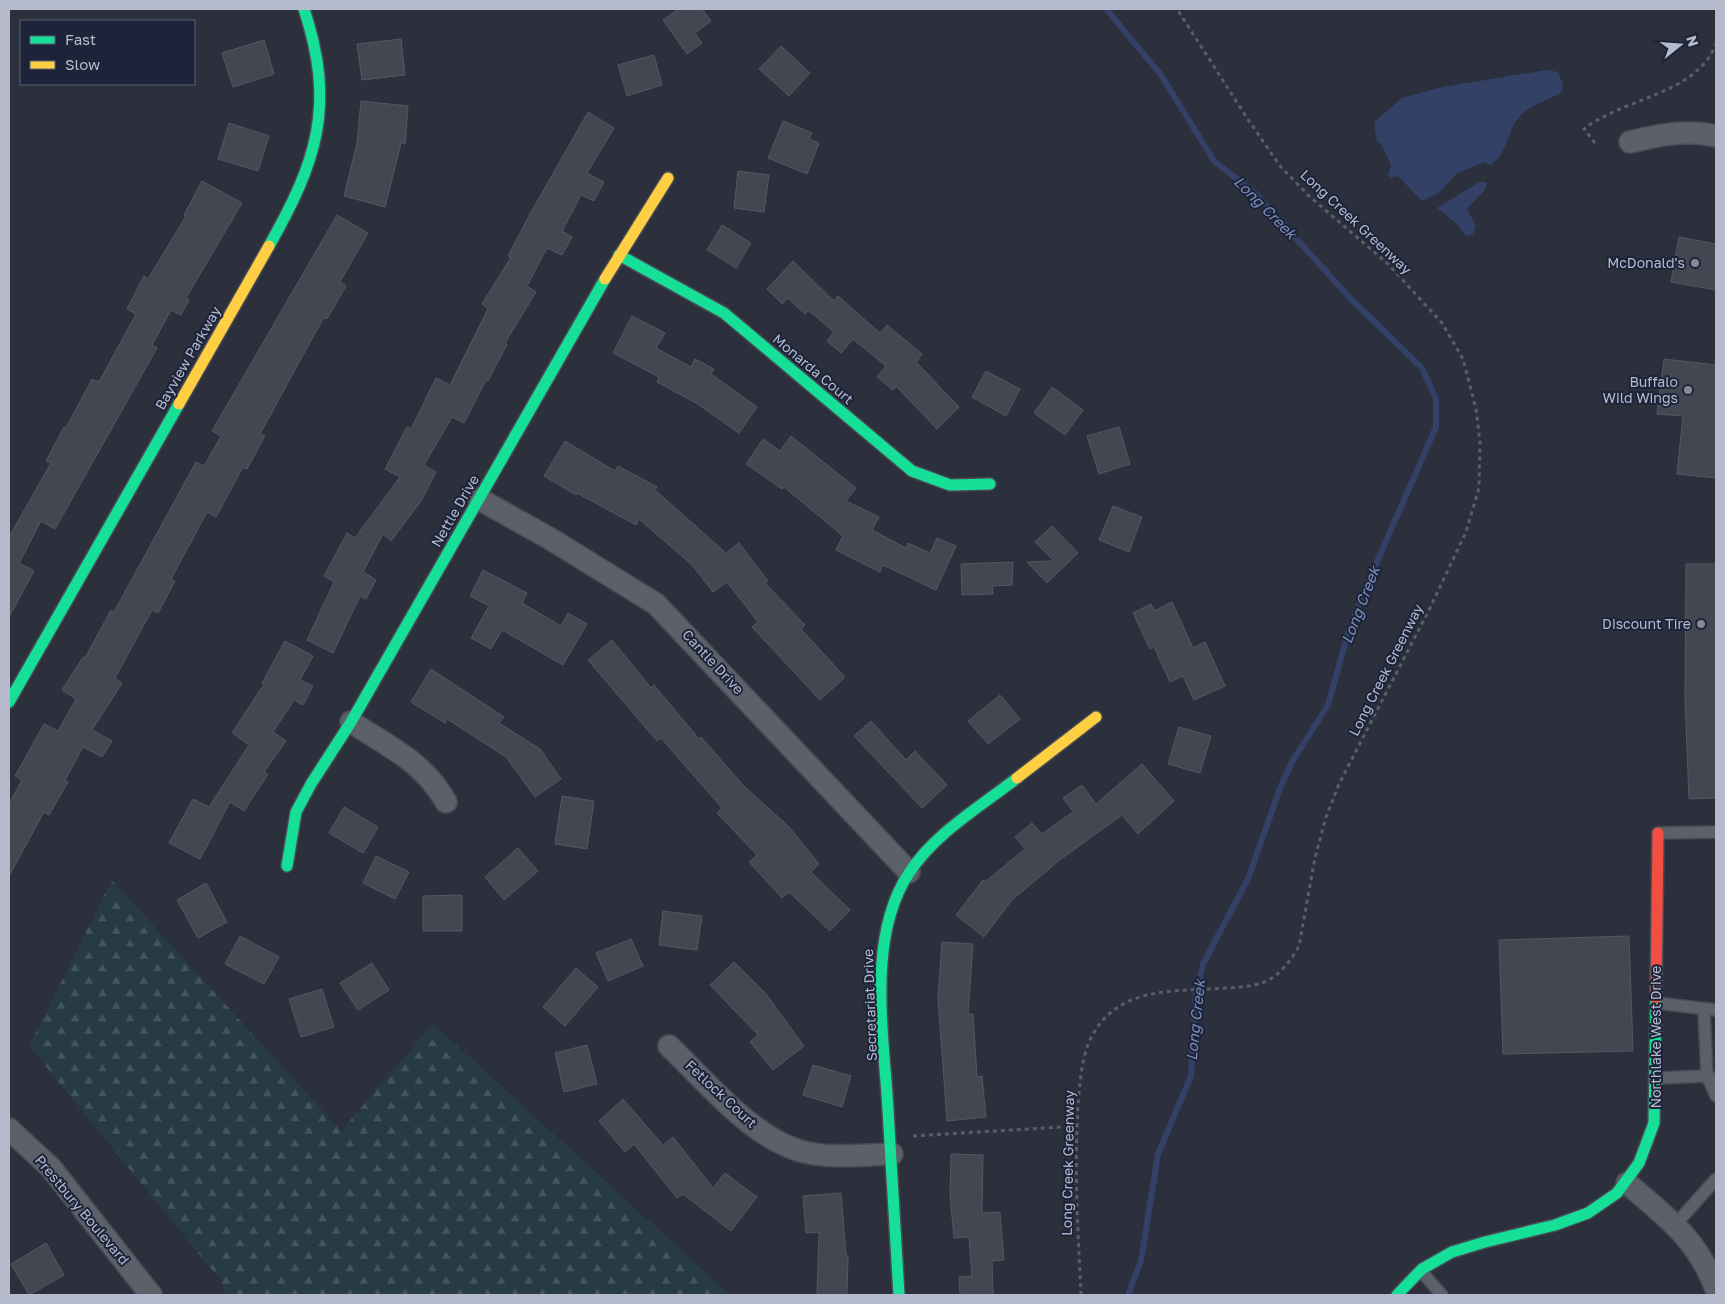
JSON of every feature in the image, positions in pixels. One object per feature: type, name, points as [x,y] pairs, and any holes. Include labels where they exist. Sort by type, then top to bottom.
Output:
[{"type":"street","name":"Bayview Parkway","points":[[9,702],[296,198],[314,146],[318,112],[317,50],[304,9]]},
{"type":"street","points":[[1630,142],[1670,133],[1705,133],[1716,136]]},
{"type":"street","name":"Nettle Drive","points":[[287,866],[289,844],[296,812],[323,764],[351,722],[620,256],[668,178]]},
{"type":"street","name":"Monarda Court","points":[[620,256],[642,266],[724,313],[912,471],[944,485],[963,487],[990,484]]},
{"type":"street","name":"Cantle Drive","points":[[479,500],[549,538],[656,604],[909,872]]},
{"type":"street","name":"Secretariat Drive","points":[[900,1295],[881,980],[883,940],[901,887],[909,872],[927,851],[949,831],[1096,716]]},
{"type":"street","points":[[351,722],[407,757],[422,769],[435,783],[446,802]]},
{"type":"street","name":"Northlake West Drive","points":[[1397,1295],[1421,1271],[1440,1258],[1462,1249],[1568,1223],[1584,1216],[1611,1199],[1627,1183],[1643,1157],[1655,1122],[1657,1078],[1656,908],[1659,894],[1658,833]]},
{"type":"street","name":"Fetlock Court","points":[[669,1046],[739,1113],[782,1144],[801,1151],[822,1155],[892,1154]]},
{"type":"street","name":"Prestbury Boulevard","points":[[9,1129],[51,1168],[151,1295]]},
{"type":"street","points":[[1627,1183],[1675,1225],[1700,1254],[1716,1289]]},
{"type":"lane","points":[[1658,833],[1716,832]]},
{"type":"lane","points":[[1657,1003],[1710,1010],[1712,1078],[1716,1096]]},
{"type":"lane","points":[[1657,1078],[1712,1078]]},
{"type":"lane","points":[[1675,1225],[1716,1179]]},
{"type":"lane","points":[[1421,1271],[1442,1295]]},
{"type":"path","name":"Long Creek Greenway","points":[[1081,1295],[1077,1218],[1077,1126],[1085,1055],[1099,1025],[1104,1017],[1123,1003],[1149,994],[1250,986],[1272,978],[1288,964],[1295,954],[1299,946],[1324,826],[1339,784],[1448,573],[1466,532],[1479,488],[1481,465],[1478,424],[1463,358],[1446,328],[1409,285],[1358,237],[1309,196],[1280,166],[1177,9]]},
{"type":"path","points":[[1595,143],[1584,129],[1625,105],[1674,87],[1688,79],[1704,65],[1716,44]]},
{"type":"path","points":[[913,1136],[1077,1126]]},
{"type":"green space","points":[[112,880],[341,1131],[433,1024],[730,1295],[226,1295],[221,1281],[29,1046]]},
{"type":"water","points":[[1546,70],[1558,72],[1563,84],[1562,92],[1533,106],[1518,118],[1500,156],[1490,165],[1484,162],[1456,174],[1440,192],[1422,201],[1398,176],[1391,178],[1388,175],[1391,165],[1381,144],[1377,142],[1374,122],[1402,98],[1443,87]]},
{"type":"water","points":[[1479,182],[1487,182],[1485,190],[1467,209],[1476,226],[1473,234],[1466,236],[1457,224],[1437,208]]},
{"type":"building","points":[[678,9],[702,9],[711,21],[695,33],[702,43],[687,54],[663,20]]},
{"type":"building","points":[[401,39],[405,75],[362,80],[357,44]]},
{"type":"building","points":[[264,40],[274,74],[233,87],[222,53]]},
{"type":"building","points":[[781,46],[810,73],[789,96],[759,69]]},
{"type":"building","points":[[654,55],[662,85],[627,96],[618,65]]},
{"type":"building","points":[[361,101],[408,106],[405,144],[401,143],[385,207],[344,196],[357,143]]},
{"type":"building","points":[[588,112],[614,128],[587,173],[604,182],[594,201],[581,195],[562,231],[572,237],[562,255],[547,248],[527,286],[536,292],[505,343],[507,344],[488,381],[486,380],[464,423],[452,417],[424,465],[436,472],[421,501],[391,541],[383,534],[363,572],[376,580],[366,599],[360,596],[333,653],[307,640],[334,582],[324,576],[347,533],[355,538],[400,477],[385,469],[407,427],[411,429],[436,378],[450,385],[488,309],[482,304],[511,257],[508,256],[530,214]]},
{"type":"building","points":[[783,121],[812,133],[809,139],[819,143],[807,174],[768,158]]},
{"type":"building","points":[[229,123],[269,136],[258,171],[218,159]]},
{"type":"building","points":[[738,171],[769,175],[764,212],[734,208]]},
{"type":"building","points":[[202,181],[242,203],[186,298],[189,300],[181,315],[171,310],[152,345],[157,348],[55,529],[41,521],[19,563],[34,571],[9,617],[9,537],[51,463],[46,461],[64,427],[66,428],[92,379],[99,382],[136,314],[127,309],[144,276],[148,279],[186,216],[184,215]]},
{"type":"building","points":[[337,215],[368,233],[340,282],[346,286],[327,319],[324,317],[260,434],[265,436],[247,469],[243,467],[216,517],[207,512],[171,579],[175,581],[158,613],[152,610],[115,678],[122,683],[92,730],[112,741],[102,757],[83,747],[65,780],[68,782],[49,815],[44,812],[9,876],[9,804],[22,780],[15,776],[44,724],[58,731],[76,699],[62,690],[83,657],[85,658],[111,610],[114,612],[196,462],[204,466],[221,436],[212,431]]},
{"type":"building","points":[[722,225],[751,243],[736,268],[707,250]]},
{"type":"building","name":"McDonald's","points":[[1679,237],[1716,244],[1716,290],[1671,282]]},
{"type":"building","points":[[793,261],[834,301],[838,296],[880,333],[887,325],[922,354],[916,362],[959,407],[937,429],[896,386],[893,390],[877,377],[886,366],[853,339],[841,353],[827,341],[834,332],[808,310],[805,314],[788,298],[782,304],[767,289]]},
{"type":"building","points":[[632,316],[665,333],[656,348],[691,367],[695,359],[714,369],[711,374],[757,407],[739,433],[696,403],[657,382],[659,377],[613,353]]},
{"type":"building","points":[[1664,359],[1716,365],[1716,478],[1677,474],[1683,416],[1657,414]]},
{"type":"building","points":[[986,371],[1020,389],[1006,416],[972,397]]},
{"type":"building","points":[[1052,387],[1083,410],[1065,435],[1034,413]]},
{"type":"building","points":[[1119,427],[1130,464],[1099,474],[1087,436]]},
{"type":"building","points":[[791,436],[856,488],[846,501],[879,517],[872,530],[906,548],[908,543],[930,553],[937,538],[956,546],[936,590],[883,565],[880,572],[836,550],[843,536],[784,487],[782,489],[746,464],[763,439],[780,451]]},
{"type":"building","points":[[565,441],[615,471],[618,466],[657,487],[655,490],[726,553],[739,543],[768,581],[765,583],[805,625],[801,629],[845,677],[820,700],[752,627],[758,622],[727,582],[713,592],[692,565],[639,519],[636,525],[577,493],[576,495],[544,476]]},
{"type":"building","points":[[1113,506],[1142,517],[1129,552],[1099,540]]},
{"type":"building","points":[[1052,526],[1078,553],[1047,583],[1027,562],[1054,561],[1035,542]]},
{"type":"building","points":[[1013,562],[1012,585],[992,586],[993,594],[962,595],[961,564]]},
{"type":"building","points":[[1686,564],[1716,564],[1716,798],[1689,799],[1685,699]]},
{"type":"building","points":[[483,570],[527,593],[522,603],[561,626],[568,613],[587,624],[563,665],[502,630],[491,649],[471,638],[489,606],[470,596]]},
{"type":"building","points":[[1172,602],[1193,648],[1205,642],[1225,686],[1194,700],[1183,676],[1170,682],[1154,647],[1150,649],[1133,613],[1151,604],[1154,611]]},
{"type":"building","points":[[612,640],[651,688],[654,685],[699,739],[701,737],[744,786],[788,826],[819,864],[811,872],[850,910],[830,931],[789,892],[782,898],[749,862],[757,855],[717,813],[722,808],[661,738],[657,741],[588,660]]},
{"type":"building","points":[[285,641],[313,656],[300,680],[313,686],[303,705],[294,700],[273,732],[286,741],[264,772],[268,774],[244,811],[230,802],[200,859],[169,843],[193,799],[209,807],[249,745],[232,733],[264,684],[262,683]]},
{"type":"building","points":[[431,669],[504,717],[499,723],[540,749],[561,779],[535,797],[506,757],[447,719],[445,723],[411,702]]},
{"type":"building","points":[[1000,695],[1020,719],[988,744],[968,721]]},
{"type":"building","points":[[871,721],[906,760],[915,751],[947,785],[922,808],[854,736]]},
{"type":"building","points":[[1179,727],[1211,736],[1200,773],[1168,764]]},
{"type":"building","points":[[1142,764],[1174,801],[1138,834],[1122,815],[1061,859],[1012,900],[984,937],[956,915],[983,880],[985,882],[1025,849],[1015,837],[1032,823],[1042,834],[1073,812],[1063,798],[1082,785],[1096,804]]},
{"type":"building","points":[[562,796],[594,801],[587,849],[555,844]]},
{"type":"building","points":[[344,807],[378,827],[363,853],[329,833]]},
{"type":"building","points":[[518,848],[538,871],[504,900],[485,877]]},
{"type":"building","points":[[376,856],[409,872],[395,899],[363,883]]},
{"type":"building","points":[[206,883],[227,922],[198,938],[177,900]]},
{"type":"building","points":[[462,895],[462,931],[423,931],[423,896]]},
{"type":"building","points":[[663,911],[702,916],[697,950],[659,945]]},
{"type":"building","points":[[240,936],[279,957],[264,984],[225,964]]},
{"type":"building","points":[[1629,936],[1633,1051],[1503,1054],[1499,940]]},
{"type":"building","points":[[631,939],[643,966],[608,981],[596,953]]},
{"type":"building","points":[[942,942],[973,944],[968,1014],[973,1014],[977,1077],[982,1076],[986,1117],[947,1121],[938,998]]},
{"type":"building","points":[[734,962],[766,994],[804,1046],[773,1070],[750,1042],[758,1035],[710,985]]},
{"type":"building","points":[[372,963],[389,990],[358,1010],[340,983]]},
{"type":"building","points":[[576,968],[598,987],[565,1026],[543,1007]]},
{"type":"building","points":[[322,989],[334,1027],[301,1037],[289,999]]},
{"type":"building","points":[[587,1045],[597,1084],[564,1092],[555,1053]]},
{"type":"building","points":[[813,1065],[851,1076],[842,1107],[803,1095]]},
{"type":"building","points":[[623,1099],[663,1145],[673,1137],[713,1188],[725,1173],[757,1197],[731,1231],[683,1194],[677,1198],[634,1144],[625,1152],[599,1121]]},
{"type":"building","points":[[951,1154],[983,1155],[982,1213],[1000,1212],[1004,1260],[992,1261],[993,1295],[960,1295],[959,1277],[972,1276],[969,1237],[954,1238],[950,1194]]},
{"type":"building","points":[[841,1193],[846,1256],[848,1256],[847,1295],[817,1295],[819,1232],[806,1233],[803,1196]]},
{"type":"building","points":[[46,1243],[64,1275],[29,1295],[11,1264]]},
{"type":"waterway","name":"Long Creek","points":[[1106,9],[1161,75],[1214,161],[1255,193],[1350,298],[1422,368],[1436,399],[1436,427],[1365,589],[1348,633],[1328,705],[1292,762],[1280,788],[1248,879],[1203,964],[1195,1000],[1191,1076],[1158,1154],[1141,1261],[1128,1295]]},
{"type":"traffic: fast","points":[[269,246],[299,187],[310,159],[316,132],[320,104],[319,75],[314,44],[304,9]]},
{"type":"traffic: fast","points":[[619,255],[724,313],[912,471],[950,485],[990,484]]},
{"type":"traffic: fast","points":[[287,866],[296,812],[311,784],[351,722],[605,279]]},
{"type":"traffic: fast","points":[[9,702],[179,404]]},
{"type":"traffic: fast","points":[[899,1295],[882,1020],[882,957],[887,927],[896,899],[909,873],[919,859],[959,821],[1017,778]]},
{"type":"traffic: fast","points":[[1397,1295],[1422,1269],[1452,1252],[1555,1225],[1588,1213],[1617,1193],[1639,1163],[1654,1123],[1656,998]]},
{"type":"traffic: slow","points":[[605,279],[668,178]]},
{"type":"traffic: slow","points":[[179,404],[269,246]]},
{"type":"traffic: slow","points":[[1017,778],[1096,717]]},
{"type":"traffic: jam","points":[[1656,998],[1658,833]]},
{"type":"place","name":"McDonald's","points":[[1695,263]]},
{"type":"place","name":"Buffalo Wild Wings","points":[[1688,390]]},
{"type":"place","name":"Discount Tire","points":[[1701,624]]}]
